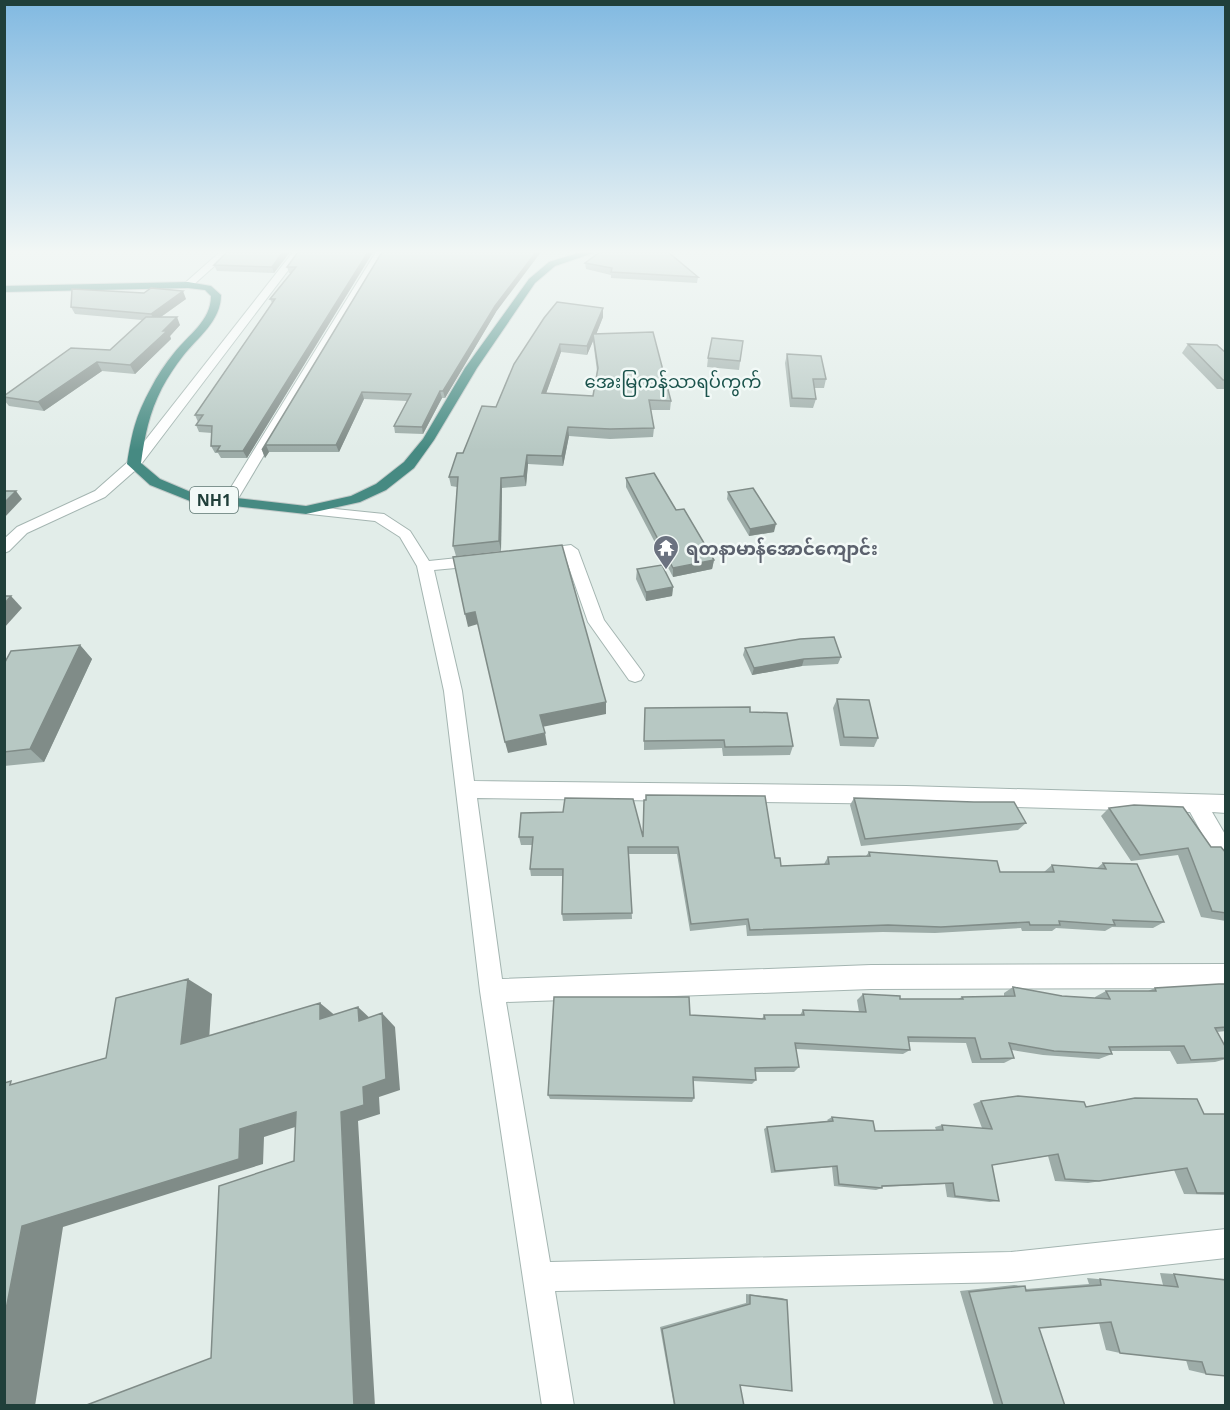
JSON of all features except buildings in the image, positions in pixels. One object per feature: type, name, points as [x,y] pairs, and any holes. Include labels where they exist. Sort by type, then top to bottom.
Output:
[{"type":"highway","points":[[134,464],[140,423],[157,387],[177,356],[211,318]]},
{"type":"highway","name":"NH1","points":[[134,464],[155,482],[190,497],[306,510],[355,499],[381,487],[409,465],[428,440],[471,368],[506,318]]},
{"type":"street","points":[[4,549],[22,530],[100,494],[134,464],[247,318]]},
{"type":"street","points":[[229,502],[341,318]]},
{"type":"street","points":[[306,510],[379,517],[405,534],[425,566],[453,691],[492,991],[558,1406]]},
{"type":"street","points":[[520,556],[571,550],[596,622],[635,675]]},
{"type":"street","points":[[425,566],[496,558]]},
{"type":"street","points":[[467,789],[906,795],[1226,804]]},
{"type":"street","points":[[1196,804],[1226,857]]},
{"type":"street","points":[[492,991],[871,977],[1226,976]]},
{"type":"street","points":[[538,1277],[1011,1266],[1226,1243]]},
{"type":"place","name":"ရတနာမာန်အောင်ကျောင်း","points":[[666,571]]},
{"type":"district","name":"အေးမြကန်သာရပ်ကွက်","points":[[673,381]]}]
